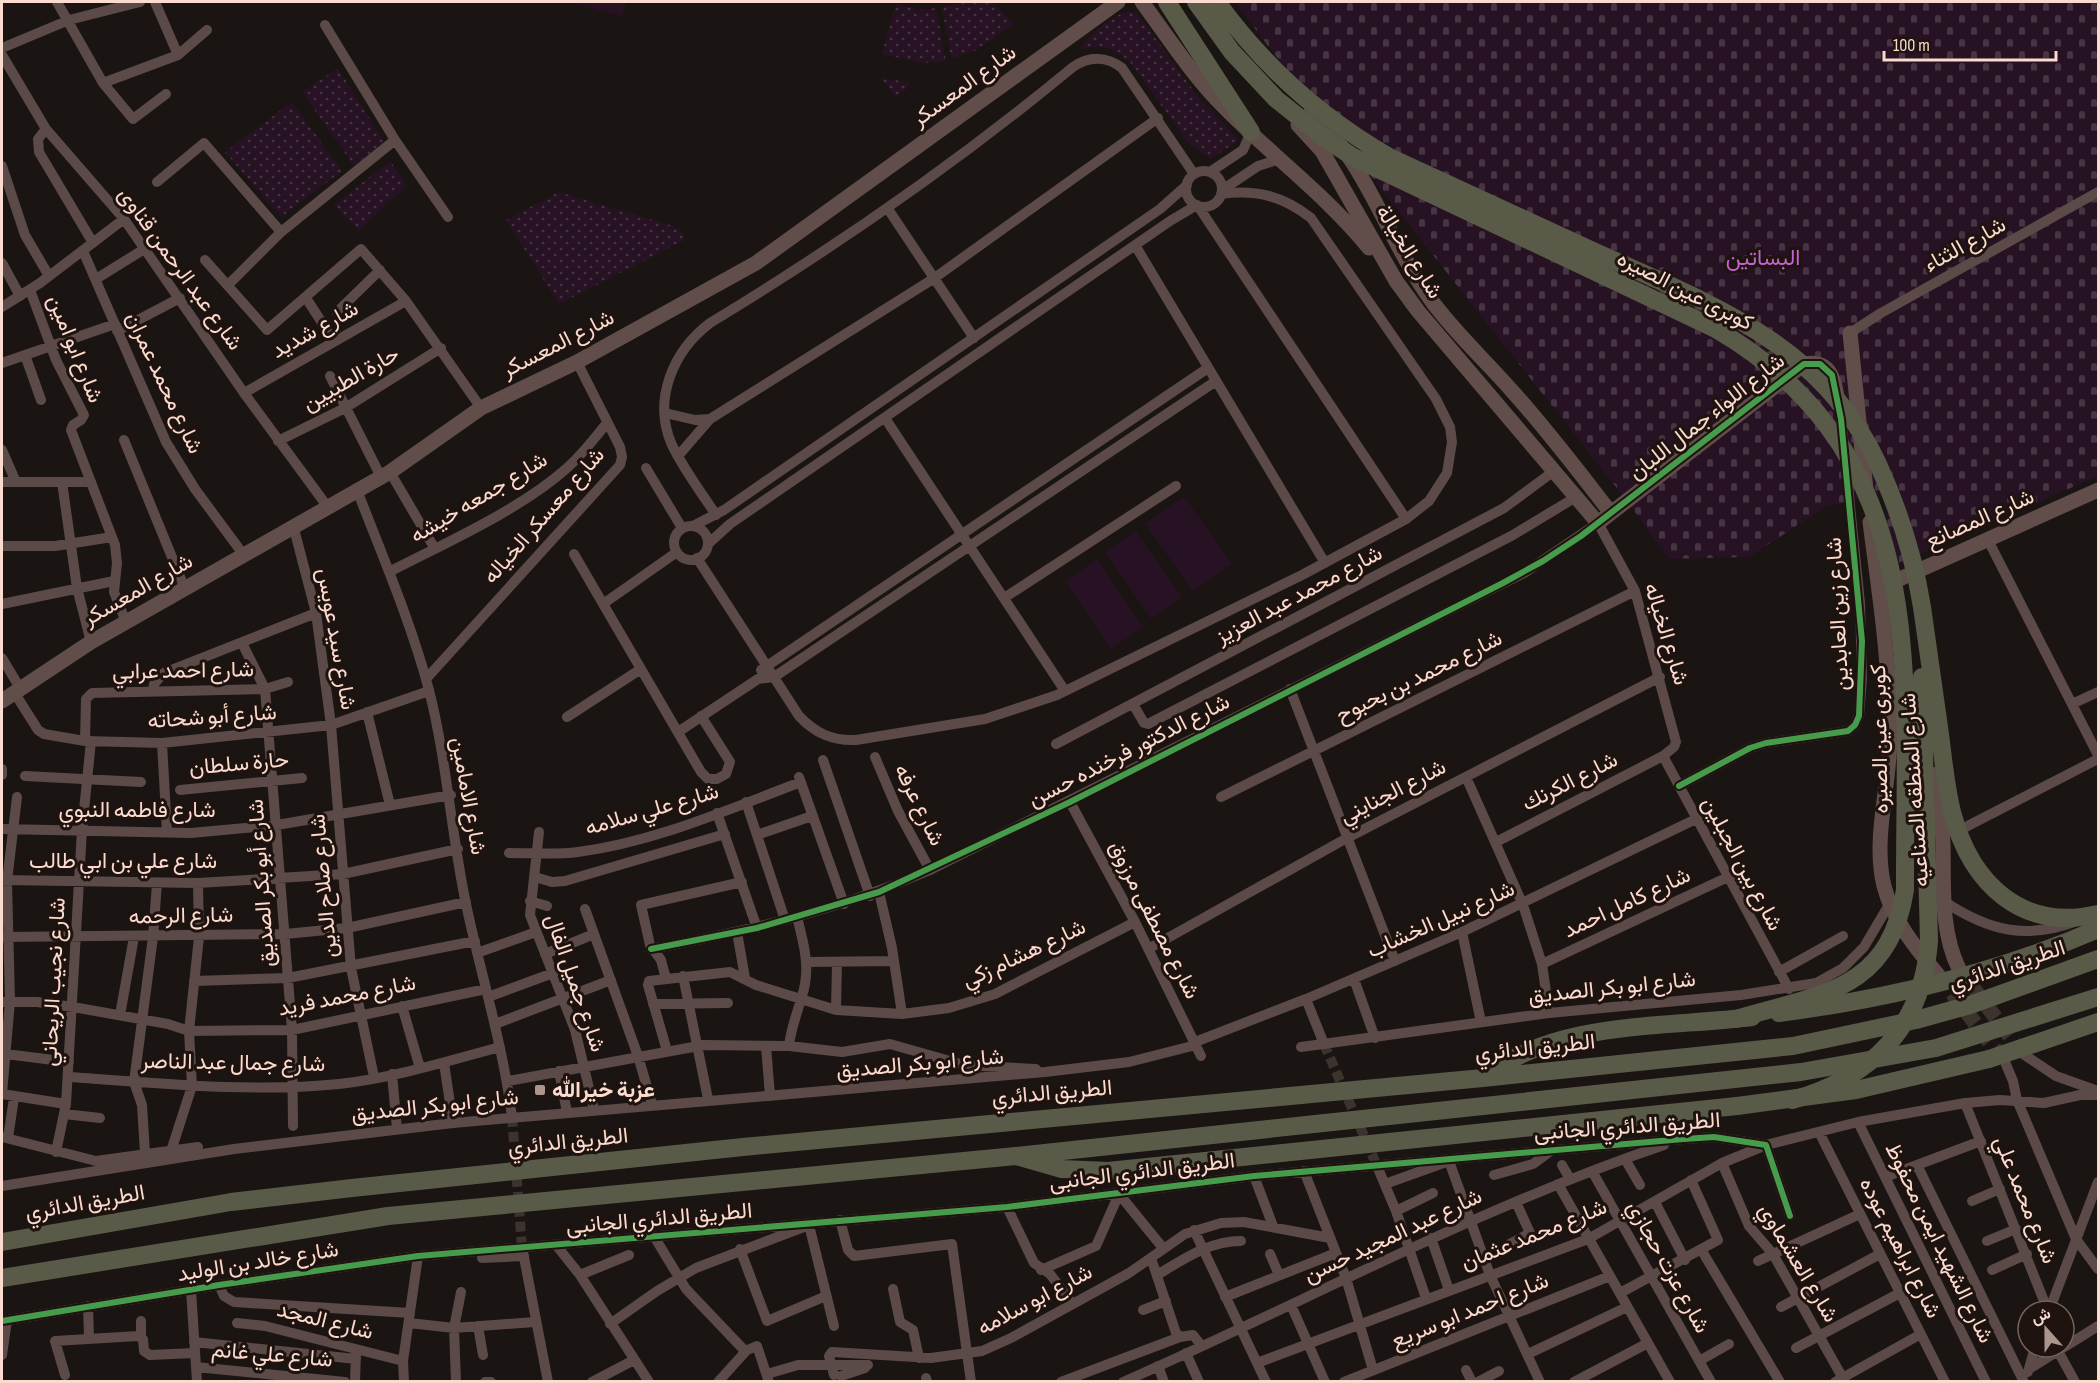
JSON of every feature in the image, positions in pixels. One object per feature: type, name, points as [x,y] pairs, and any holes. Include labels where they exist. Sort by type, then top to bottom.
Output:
[{"type":"highway","points":[[1167,2],[1251,132]]},
{"type":"highway","name":"كوبرى عين الصيره","points":[[1196,2],[1253,76],[1292,113],[1326,139],[1381,173],[1714,328],[1740,343],[1785,377],[1807,400],[1856,469],[1869,496],[1888,552],[1902,636],[1905,890],[1902,911],[1884,950],[1854,980],[1814,997],[1736,1018]]},
{"type":"highway","name":"كوبرى عين الصيره","points":[[1217,2],[1245,39],[1288,85],[1363,142],[1391,158],[1723,310],[1776,342],[1824,383],[1843,407],[1876,460],[1901,517],[1922,606],[1945,776],[1953,814],[1967,850],[1987,883],[2005,899],[2026,911],[2049,918],[2073,920],[2098,913]]},
{"type":"highway","points":[[1792,1100],[1839,1083],[1880,1053],[1910,1013],[1927,966],[1922,606]]},
{"type":"highway","points":[[1483,1078],[1504,1061],[1573,1038],[1620,1029],[1820,1007],[1910,988],[2015,959],[2098,929]]},
{"type":"highway","name":"الطريق الدائري","points":[[2,1242],[231,1202],[341,1189],[743,1147],[1483,1078],[1793,1046],[1916,1020],[1970,1005],[2098,959]]},
{"type":"highway","points":[[2,1278],[388,1216],[1016,1156],[1812,1071],[1936,1048],[2098,997]]},
{"type":"highway","points":[[1016,1156],[1062,1169],[1125,1170],[1792,1100],[1857,1090],[1945,1071],[2034,1045],[2098,1022]]},
{"type":"street","points":[[57,2],[103,83],[133,119],[166,94]]},
{"type":"street","points":[[2,48],[69,20],[140,2]]},
{"type":"street","points":[[155,2],[178,55]]},
{"type":"street","name":"شارع المعسكر","points":[[12,694],[91,642],[386,474],[481,408],[577,362],[727,280],[791,241],[1118,2]]},
{"type":"street","points":[[1142,2],[1206,88],[1343,218],[1396,281]]},
{"type":"street","name":"شارع الخيالة","points":[[1190,2],[1242,71],[1322,151],[1396,281],[1440,340],[1576,498],[1605,518]]},
{"type":"street","name":"شارع الخيالة","points":[[1212,2],[1255,58],[1339,140],[1354,162],[1411,271],[1456,332],[1524,404],[1605,518]]},
{"type":"street","points":[[325,25],[395,140],[448,217]]},
{"type":"street","points":[[103,83],[178,55],[207,30]]},
{"type":"street","name":"شارع عبد الرحمن قناوى","points":[[2,55],[46,129],[124,219],[146,248],[244,393],[327,506]]},
{"type":"street","points":[[716,515],[678,456],[668,431],[665,413],[665,394],[672,370],[683,349],[700,330],[888,208],[979,142],[1073,67],[1085,60],[1106,59],[1122,68],[1194,174]]},
{"type":"street","points":[[678,456],[710,419],[933,279],[1158,118]]},
{"type":"street","points":[[46,129],[38,139],[39,152],[93,243]]},
{"type":"street","points":[[1194,174],[1210,172],[1243,150],[1251,132]]},
{"type":"street","points":[[228,285],[281,232],[395,140]]},
{"type":"street","points":[[157,182],[204,143],[281,232]]},
{"type":"street","points":[[1194,174],[1187,185],[1160,209],[716,515],[687,527],[674,542],[677,552],[688,560],[705,553],[708,544],[730,524],[1136,245],[1198,206],[1214,203],[1221,192],[1258,166],[1280,159]]},
{"type":"street","points":[[2,166],[25,235],[49,276]]},
{"type":"street","points":[[1210,172],[1218,179],[1221,192]]},
{"type":"street","points":[[1187,185],[1188,197],[1198,206],[1406,519]]},
{"type":"street","points":[[697,558],[806,723],[822,735],[847,741],[985,718],[1065,691],[1324,563],[1406,519],[1429,501],[1448,473],[1452,442],[1444,412],[1311,219],[1299,209],[1270,195],[1221,192]]},
{"type":"street","name":"شارع الثناء","points":[[1850,333],[1881,313],[2098,192]]},
{"type":"street","points":[[888,208],[973,338],[975,356]]},
{"type":"street","points":[[2,307],[49,276],[124,219]]},
{"type":"street","points":[[1136,245],[1324,563]]},
{"type":"street","points":[[96,279],[146,248]]},
{"type":"street","points":[[205,260],[267,330],[360,248],[406,301],[481,408]]},
{"type":"street","name":"شارع محمد عمران","points":[[83,251],[166,442],[195,489],[243,554]]},
{"type":"street","name":"شارع ابو امين","points":[[2,262],[25,293],[84,415],[71,430],[112,537],[116,554],[114,592],[126,622]]},
{"type":"street","points":[[337,312],[380,270]]},
{"type":"street","points":[[2,363],[50,346],[116,328],[180,298]]},
{"type":"street","points":[[306,298],[334,341]]},
{"type":"street","name":"شارع شديد","points":[[244,393],[406,301]]},
{"type":"street","name":"شارع المنطقه الصناعيه","points":[[1850,333],[1888,678],[1890,769],[1880,857],[1890,903],[1905,934],[1938,975]]},
{"type":"street","points":[[973,338],[989,346]]},
{"type":"street","name":"حارة الطبيين","points":[[278,441],[345,408],[441,348]]},
{"type":"street","points":[[25,355],[41,400]]},
{"type":"street","name":"شارع معسكر الخياله","points":[[427,685],[620,465],[622,457],[620,447],[577,362]]},
{"type":"street","name":"شارع اللواء جمال اللبان","points":[[1605,518],[1804,364],[1820,364],[1832,375],[1841,419]]},
{"type":"street","points":[[758,679],[766,664],[1208,368]]},
{"type":"street","points":[[330,376],[345,408],[435,549]]},
{"type":"street","points":[[1486,393],[1499,390],[1500,377]]},
{"type":"street","points":[[678,732],[758,679],[774,677],[1216,381]]},
{"type":"street","points":[[1509,419],[1511,410],[1524,404]]},
{"type":"street","points":[[1841,419],[1857,412]]},
{"type":"street","points":[[665,413],[695,420],[710,419]]},
{"type":"street","points":[[885,418],[1065,691]]},
{"type":"street","name":"شارع زين العابدين","points":[[1679,786],[1750,748],[1782,740],[1848,731],[1855,725],[1859,716],[1862,679],[1861,613],[1841,419]]},
{"type":"street","name":"شارع جمعه خيشه","points":[[389,572],[435,549],[554,479],[582,454],[607,423]]},
{"type":"street","points":[[124,440],[185,589]]},
{"type":"street","points":[[2,450],[16,482]]},
{"type":"street","points":[[646,468],[687,527],[706,534],[708,544]]},
{"type":"street","name":"شارع محمد عبد العزيز","points":[[1056,744],[1504,508],[1554,471]]},
{"type":"street","points":[[2,482],[91,482]]},
{"type":"street","points":[[62,482],[77,588],[91,642]]},
{"type":"street","points":[[1004,598],[1176,486]]},
{"type":"street","name":"شارع الامامين","points":[[357,490],[389,572],[427,685],[451,795],[466,902],[500,1047],[512,1117]]},
{"type":"street","name":"شارع المصانع","points":[[1878,589],[1989,542],[2098,490]]},
{"type":"street","points":[[1133,704],[1144,723],[1148,724],[1513,535],[1576,498]]},
{"type":"street","name":"شارع الخياله","points":[[1605,518],[1635,591],[1676,742],[1674,747],[1663,756]]},
{"type":"street","name":"شارع الدكتور فرخنده حسن","points":[[651,949],[758,928],[844,904],[875,894],[930,870],[1524,573],[1605,518]]},
{"type":"street","name":"شارع سيد عويس","points":[[293,525],[316,613],[331,725]]},
{"type":"street","points":[[2,546],[30,548],[71,545],[112,537]]},
{"type":"street","points":[[1943,838],[2098,757],[1989,542]]},
{"type":"street","points":[[603,604],[677,552]]},
{"type":"street","points":[[574,554],[704,776],[713,780],[726,774],[730,762],[701,716]]},
{"type":"street","name":"شارع المنطقه الصناعيه","points":[[1920,570],[1943,838],[1947,941],[1959,969]]},
{"type":"street","points":[[2,604],[114,580]]},
{"type":"street","name":"شارع محمد بن بحبوح","points":[[1221,797],[1635,591]]},
{"type":"street","points":[[153,692],[158,677],[164,673],[316,613]]},
{"type":"street","name":"شارع أبو بكر الصديق","points":[[242,643],[265,689],[292,1030],[292,1126]]},
{"type":"street","name":"شارع أبو شحاته","points":[[2,658],[12,694],[41,733],[88,741],[162,743],[269,734],[331,725],[367,712],[427,685]]},
{"type":"street","points":[[567,717],[641,669]]},
{"type":"street","name":"شارع الجنايني","points":[[1149,949],[1347,838],[1660,677]]},
{"type":"street","name":"شارع احمد عرابي","points":[[88,741],[88,695],[265,689],[288,682]]},
{"type":"street","points":[[1290,689],[1395,961]]},
{"type":"street","points":[[2072,704],[2098,692]]},
{"type":"street","points":[[367,712],[390,805]]},
{"type":"street","name":"شارع صلاح الدين","points":[[331,725],[351,968],[374,1077]]},
{"type":"street","name":"شارع نجيب الريحاني","points":[[56,1152],[69,1077],[88,741]]},
{"type":"street","points":[[162,743],[166,832]]},
{"type":"street","name":"شارع بين الجبلين","points":[[1663,756],[1789,989]]},
{"type":"street","name":"شارع الكرنك","points":[[1496,842],[1663,756]]},
{"type":"street","name":"شارع عرفه","points":[[874,758],[894,803],[930,870]]},
{"type":"street","points":[[823,760],[875,894],[894,961],[902,1014]]},
{"type":"street","points":[[25,776],[141,782]]},
{"type":"street","points":[[1466,777],[1523,905],[1542,964],[1549,1013]]},
{"type":"street","name":"حارة سلطان","points":[[180,790],[302,778]]},
{"type":"street","name":"شارع علي سلامه","points":[[509,853],[577,852],[617,844],[717,813],[800,779],[812,816]]},
{"type":"street","name":"شارع فاطمه النبوي","points":[[2,829],[191,833],[277,825],[451,795]]},
{"type":"street","points":[[17,797],[4,880],[6,1054],[2,1094],[100,1118]]},
{"type":"street","points":[[746,802],[785,920]]},
{"type":"street","name":"شارع مصطفى مرزوق","points":[[1070,802],[1149,949],[1197,1048]]},
{"type":"street","points":[[717,813],[758,928]]},
{"type":"street","points":[[757,835],[812,816],[844,904]]},
{"type":"street","name":"شارع نبيل الخشاب","points":[[1197,1048],[1523,905],[1696,819]]},
{"type":"street","name":"شارع جميل الفال","points":[[539,832],[530,915],[577,1037],[594,1109]]},
{"type":"street","points":[[535,877],[560,882],[725,834]]},
{"type":"street","name":"شارع علي بن ابي طالب","points":[[4,880],[198,883],[343,874],[458,849]]},
{"type":"street","name":"شارع كامل احمد","points":[[1542,964],[1728,877]]},
{"type":"street","points":[[666,979],[661,960],[651,949],[641,905],[742,882]]},
{"type":"street","points":[[145,1153],[142,1105],[134,1082],[153,937],[157,883]]},
{"type":"street","points":[[171,1151],[192,1086],[189,1031],[199,937],[198,883]]},
{"type":"street","points":[[530,901],[547,906]]},
{"type":"street","name":"شارع الرحمه","points":[[5,938],[285,934],[347,928],[466,902]]},
{"type":"street","points":[[1945,902],[1970,919],[1998,929],[2029,932],[2059,928],[2098,913]]},
{"type":"street","name":"شارع ابو بكر الصديق","points":[[1301,1047],[1549,1013],[1789,989],[1816,983],[1843,968],[1864,947],[1890,903]]},
{"type":"street","points":[[585,909],[612,980],[652,1104]]},
{"type":"street","points":[[789,1046],[792,1022],[801,999],[807,962],[796,917]]},
{"type":"street","name":"شارع هشام زكي","points":[[653,1004],[648,982],[730,972],[753,983],[836,1010],[902,1014],[949,1008],[995,994],[1135,922]]},
{"type":"street","points":[[477,953],[536,932]]},
{"type":"street","points":[[737,932],[745,978]]},
{"type":"street","points":[[1462,932],[1481,1022]]},
{"type":"street","points":[[545,954],[594,934]]},
{"type":"street","points":[[1779,972],[1843,936]]},
{"type":"street","points":[[120,1015],[134,937]]},
{"type":"street","points":[[194,981],[288,978],[351,968],[475,941]]},
{"type":"street","points":[[807,962],[894,961]]},
{"type":"street","points":[[836,1010],[837,962]]},
{"type":"street","name":"شارع محمد فريد","points":[[6,1001],[73,1007],[143,1019],[189,1031],[292,1030],[402,1006],[487,993],[553,973]]},
{"type":"street","points":[[683,976],[708,1099]]},
{"type":"street","points":[[1354,979],[1375,1038]]},
{"type":"street","points":[[495,1024],[612,980]]},
{"type":"street","points":[[1306,999],[1324,1044]]},
{"type":"street","points":[[667,1050],[653,1004],[728,1003]]},
{"type":"street","points":[[402,1006],[420,1068]]},
{"type":"street","points":[[507,1081],[697,1046],[789,1046],[842,1052],[900,1045],[964,1065],[1024,1066],[1045,1072]]},
{"type":"street","points":[[766,1046],[770,1096]]},
{"type":"street","name":"شارع جمال عبد الناصر","points":[[69,1077],[192,1086],[292,1086],[341,1083],[444,1063],[500,1047]]},
{"type":"street","name":"شارع ابو بكر الصديق","points":[[2,1186],[234,1149],[397,1129],[594,1109],[1045,1072],[1130,1062],[1197,1048]]},
{"type":"street","points":[[6,1054],[69,1062]]},
{"type":"street","points":[[2023,1054],[2056,1076],[2098,1093]]},
{"type":"street","points":[[2005,1062],[2013,1081],[2017,1100],[2076,1239],[2098,1269]]},
{"type":"street","points":[[444,1063],[453,1123]]},
{"type":"street","points":[[558,1071],[567,1112]]},
{"type":"street","points":[[392,1074],[397,1129]]},
{"type":"street","points":[[1819,1132],[1858,1122],[1965,1103],[2017,1100],[2044,1103],[2098,1093]]},
{"type":"street","points":[[14,1098],[5,1137],[56,1152],[96,1161],[220,1144],[234,1149]]},
{"type":"street","name":"شارع محمد علي","points":[[1965,1103],[2044,1299]]},
{"type":"street","name":"شارع الشهيد ايمن محفوظ","points":[[1858,1122],[1986,1382]]},
{"type":"street","name":"شارع محمد عثمان","points":[[1257,1363],[1588,1239],[1722,1163],[1766,1144],[1819,1132]]},
{"type":"street","name":"شارع ابراهيم عوده","points":[[1819,1132],[1945,1382]]},
{"type":"street","name":"الطريق الدائري الجانبى","points":[[523,1252],[556,1245],[1007,1207],[1254,1176],[1714,1137],[1766,1144]]},
{"type":"street","name":"شارع عبد المجيد حسن","points":[[1123,1382],[1431,1238],[1570,1179],[1684,1139]]},
{"type":"street","points":[[1885,1177],[1981,1141]]},
{"type":"street","points":[[1766,1144],[1790,1216]]},
{"type":"street","points":[[1494,1175],[1533,1164],[1548,1152]]},
{"type":"street","points":[[1625,1158],[1640,1185]]},
{"type":"street","points":[[1385,1184],[1449,1161],[1469,1222],[1490,1275],[1540,1382]]},
{"type":"street","name":"شارع العشماوي","points":[[1722,1163],[1749,1226],[1773,1254],[1841,1380]]},
{"type":"street","points":[[1562,1165],[1570,1179]]},
{"type":"street","points":[[1917,1165],[2025,1378]]},
{"type":"street","points":[[1377,1166],[1396,1210],[1426,1298]]},
{"type":"street","name":"شارع عزت حجازي","points":[[1592,1171],[1711,1382]]},
{"type":"street","points":[[1304,1172],[1346,1278],[1369,1375]]},
{"type":"street","points":[[1254,1176],[1273,1226]]},
{"type":"street","points":[[1620,1293],[1716,1244],[1718,1236],[1691,1180]]},
{"type":"street","points":[[2053,1299],[2098,1182]]},
{"type":"street","points":[[1558,1184],[1648,1343],[1666,1380]]},
{"type":"street","points":[[1972,1201],[2000,1189]]},
{"type":"street","points":[[1396,1210],[1433,1193]]},
{"type":"street","points":[[1041,1270],[1096,1246],[1119,1194],[1163,1248]]},
{"type":"street","points":[[1510,1244],[1530,1233],[1516,1202]]},
{"type":"street","points":[[1655,1202],[1685,1260]]},
{"type":"street","points":[[1007,1207],[1034,1263],[1041,1270],[1050,1274],[1072,1303]]},
{"type":"street","points":[[1758,1261],[1860,1214]]},
{"type":"street","points":[[840,1220],[848,1250],[854,1256],[952,1244],[971,1382]]},
{"type":"street","name":"شارع ابو سلامه","points":[[835,1372],[829,1354],[832,1352],[869,1360],[968,1355],[1011,1338],[1151,1258],[1163,1248],[1194,1230],[1232,1222],[1273,1226],[1330,1238]]},
{"type":"street","points":[[610,1324],[678,1278],[740,1249],[808,1224],[834,1326]]},
{"type":"street","points":[[1987,1241],[2016,1229]]},
{"type":"street","points":[[1194,1230],[1265,1379],[1253,1382]]},
{"type":"street","points":[[655,1238],[678,1278],[695,1300],[746,1351]]},
{"type":"street","points":[[1431,1238],[1449,1290]]},
{"type":"street","points":[[1157,1275],[1203,1249],[1220,1243],[1241,1241]]},
{"type":"street","points":[[556,1245],[580,1275],[649,1382]]},
{"type":"street","points":[[740,1249],[765,1318],[773,1320],[826,1296]]},
{"type":"street","points":[[1702,1251],[1780,1382]]},
{"type":"street","points":[[523,1252],[548,1382]]},
{"type":"street","name":"شارع خالد بن الوليد","points":[[4,1321],[219,1285],[418,1259],[523,1252]]},
{"type":"street","points":[[1225,1296],[1336,1253]]},
{"type":"street","points":[[1270,1254],[1279,1275]]},
{"type":"street","points":[[1781,1307],[1880,1254]]},
{"type":"street","points":[[1992,1270],[2027,1254]]},
{"type":"street","points":[[580,1275],[629,1255]]},
{"type":"street","points":[[1151,1258],[1180,1337]]},
{"type":"street","points":[[404,1382],[403,1361],[418,1259]]},
{"type":"street","name":"شارع احمد ابو سريع","points":[[1344,1382],[1369,1375],[1610,1276]]},
{"type":"street","points":[[219,1285],[224,1296],[234,1302],[409,1318],[454,1328],[536,1322]]},
{"type":"street","points":[[892,1289],[900,1322],[913,1330],[919,1358]]},
{"type":"street","points":[[190,1290],[197,1382]]},
{"type":"street","points":[[456,1382],[454,1328],[461,1292]]},
{"type":"street","points":[[1796,1348],[1900,1293]]},
{"type":"street","points":[[1143,1310],[1166,1301]]},
{"type":"street","points":[[1290,1305],[1324,1382]]},
{"type":"street","points":[[88,1306],[89,1338]]},
{"type":"street","points":[[1528,1354],[1627,1307]]},
{"type":"street","points":[[2,1355],[4,1321]]},
{"type":"street","points":[[141,1321],[144,1351],[150,1355],[194,1348],[356,1354],[355,1382]]},
{"type":"street","name":"شارع المجد","points":[[237,1323],[291,1332],[356,1354],[403,1361]]},
{"type":"street","points":[[478,1326],[483,1354]]},
{"type":"street","points":[[2076,1341],[2097,1330]]},
{"type":"street","points":[[284,1352],[291,1332]]},
{"type":"street","points":[[1841,1380],[1922,1334]]},
{"type":"street","points":[[1061,1382],[1180,1337],[1192,1335],[1201,1345]]},
{"type":"street","points":[[65,1375],[55,1341],[141,1337]]},
{"type":"street","points":[[1574,1382],[1648,1343]]},
{"type":"street","points":[[1699,1360],[1729,1344]]},
{"type":"street","points":[[718,1382],[746,1351],[757,1346],[768,1378],[798,1365],[835,1372],[869,1360]]},
{"type":"street","points":[[1186,1353],[1199,1382]]},
{"type":"street","points":[[2025,1378],[2031,1359]]},
{"type":"street","points":[[2025,1378],[2048,1359]]},
{"type":"street","points":[[2062,1359],[2075,1382]]},
{"type":"street","points":[[592,1382],[634,1360]]},
{"type":"street","points":[[1158,1366],[1164,1382]]},
{"type":"street","name":"شارع علي غانم","points":[[196,1367],[345,1382]]},
{"type":"street","points":[[1466,1370],[1472,1382]]},
{"type":"street","points":[[1478,1382],[1499,1371]]},
{"type":"street","points":[[485,1382],[491,1382]]},
{"type":"green space","points":[[571,2],[627,2],[622,17]]},
{"type":"green space","points":[[969,2],[992,2],[1014,24],[977,50],[951,58],[942,7]]},
{"type":"green space","name":"البساتين","points":[[1235,2],[2098,2],[2098,476],[1894,565],[1883,493],[1827,506],[1749,557],[1669,559],[1624,497]]},
{"type":"green space","points":[[896,3],[919,10],[936,8],[946,61],[922,63],[882,54]]},
{"type":"green space","points":[[1128,11],[1137,13],[1196,94],[1239,140],[1211,159],[1189,144],[1130,62],[1107,48],[1080,49],[1101,26]]},
{"type":"green space","points":[[338,68],[384,142],[354,166],[302,92]]},
{"type":"green space","points":[[880,77],[910,83],[906,90],[895,96]]},
{"type":"green space","points":[[292,102],[342,171],[281,217],[225,152]]},
{"type":"green space","points":[[390,161],[407,185],[359,231],[334,205]]},
{"type":"green space","points":[[559,192],[680,228],[685,240],[559,304],[506,220]]},
{"type":"green space","points":[[1184,496],[1232,564],[1193,591],[1145,524]]},
{"type":"green space","points":[[1136,531],[1182,597],[1151,619],[1105,552]]},
{"type":"green space","points":[[1097,559],[1143,627],[1111,649],[1065,581]]},
{"type":"tunnel","points":[[1959,969],[2023,1054]]},
{"type":"tunnel","points":[[1938,975],[2005,1062]]},
{"type":"tunnel","points":[[1324,1044],[1377,1166]]},
{"type":"tunnel","points":[[512,1117],[522,1247]]},
{"type":"cycle path","points":[[651,949],[757,928],[879,892],[1070,802],[1543,561],[1581,536],[1804,364],[1820,364],[1832,375],[1841,419],[1862,641],[1859,716],[1855,725],[1848,731],[1766,743],[1750,748],[1679,786]]},
{"type":"cycle path","points":[[2,1321],[219,1285],[418,1256],[1007,1207],[1254,1176],[1714,1137],[1766,1145],[1790,1216]]},
{"type":"place","name":"عزبة خيرالله","points":[[540,1090]]}]
